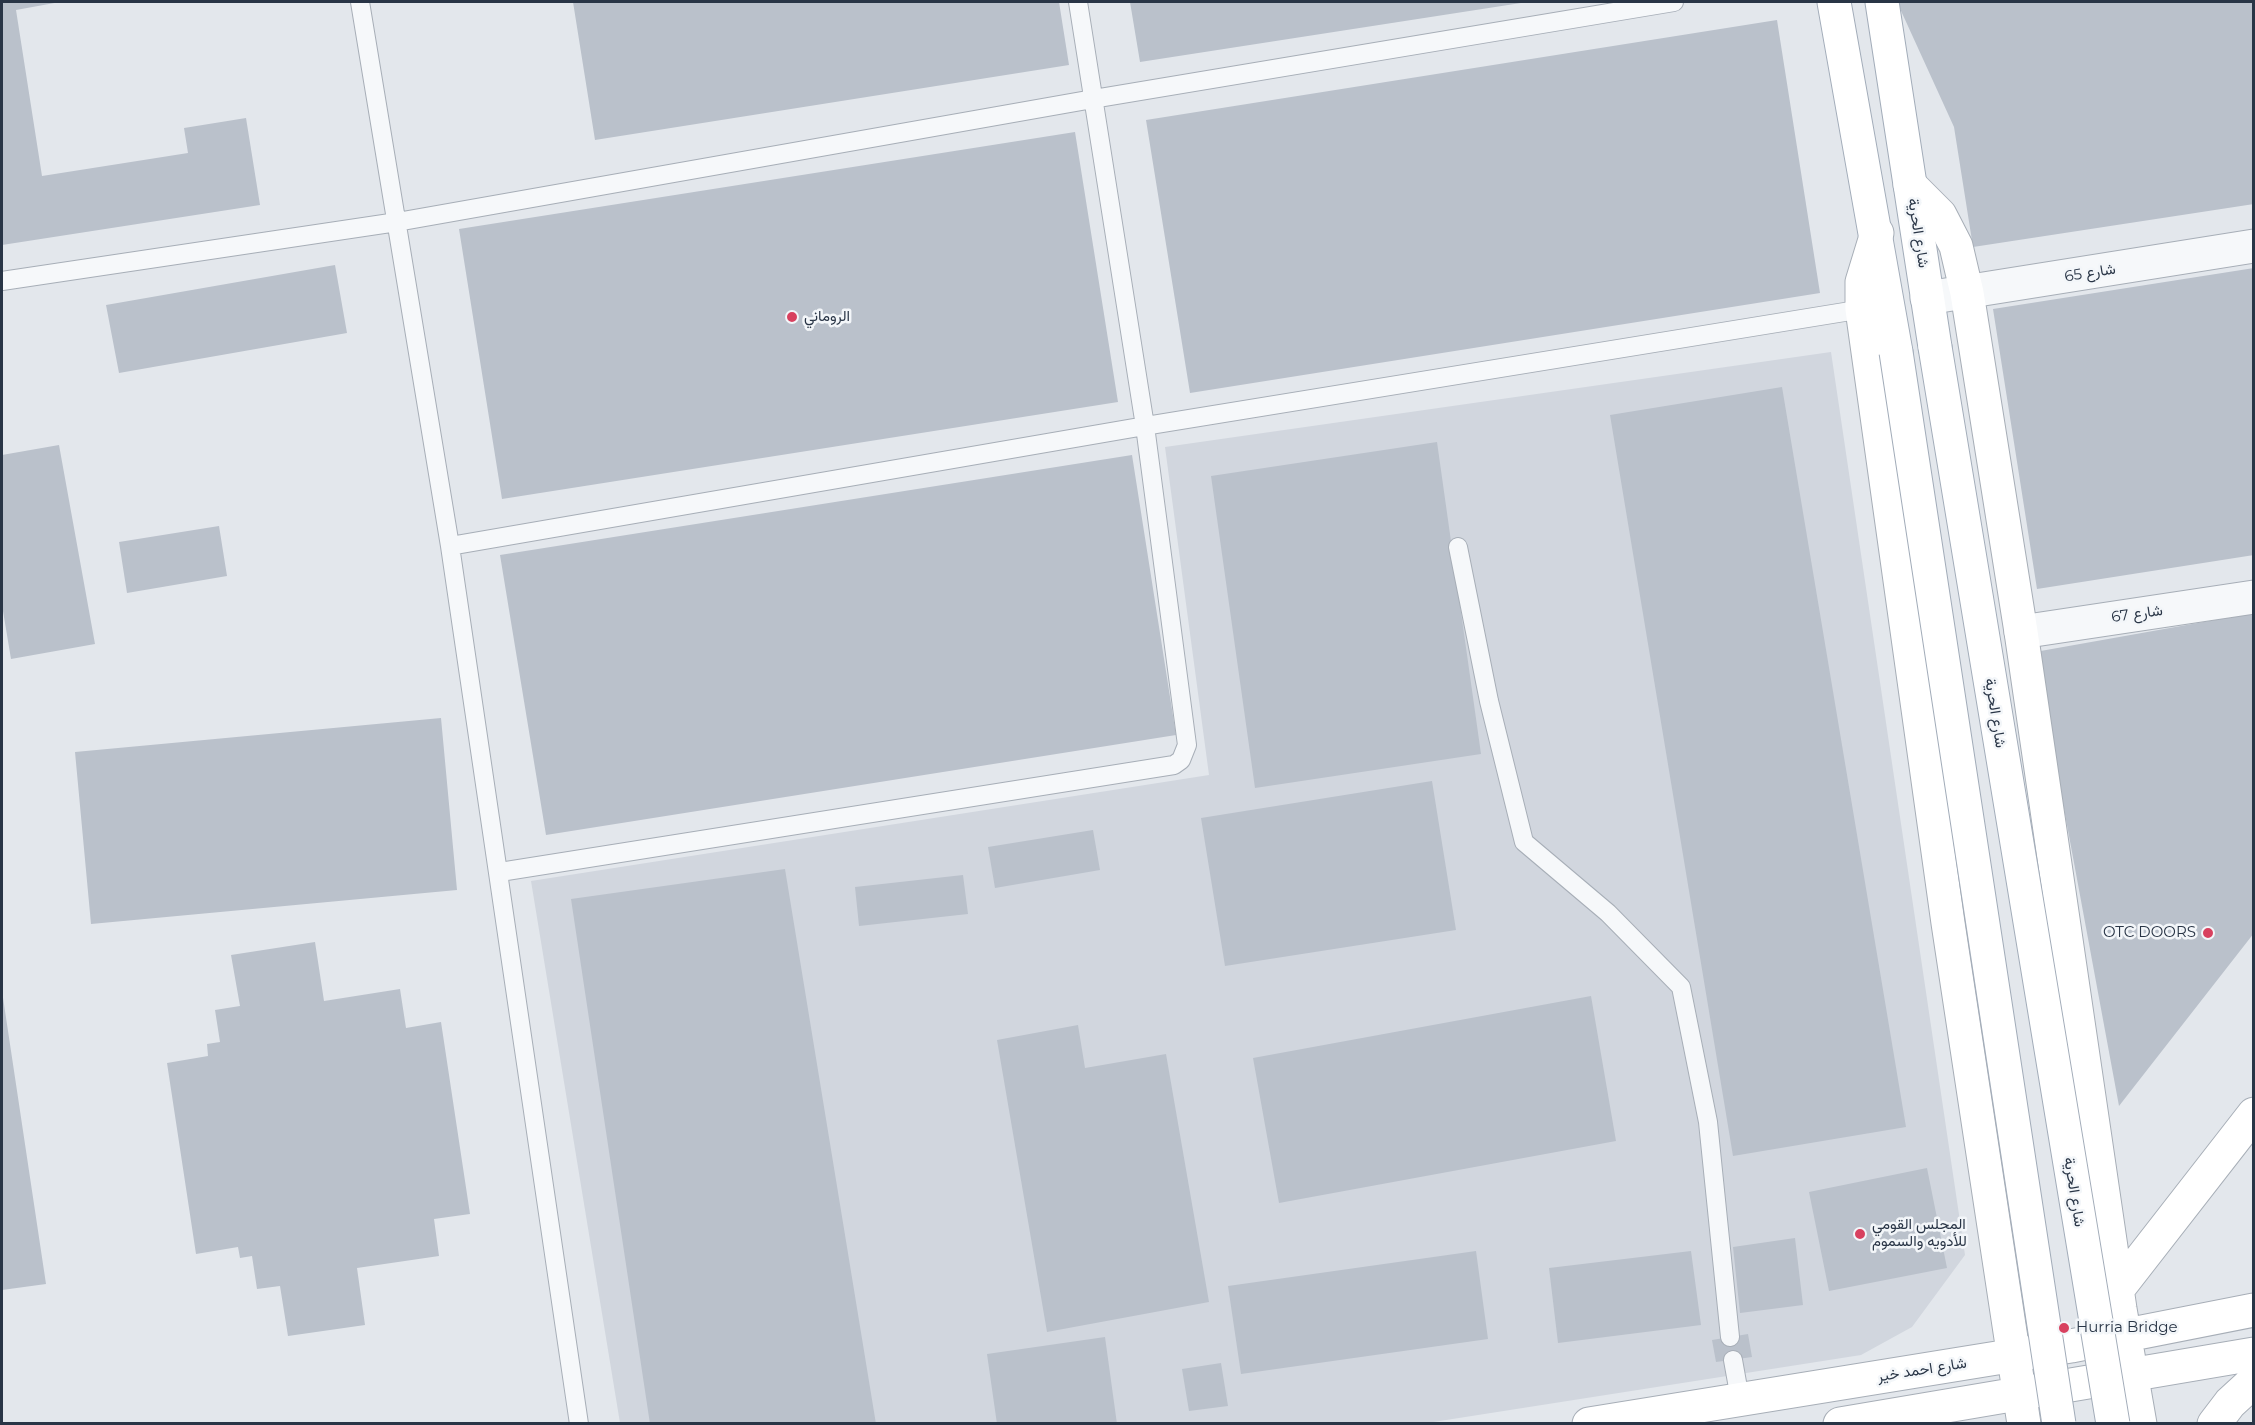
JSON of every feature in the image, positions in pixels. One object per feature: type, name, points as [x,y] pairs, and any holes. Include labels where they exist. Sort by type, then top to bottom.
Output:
[{"type":"main road","points":[[1834,2],[1877,233],[1875,307],[1948,923],[2026,1353],[2026,1408]]},
{"type":"main road","name":"شارع الحرية","points":[[1882,2],[1927,298],[2113,1424]]},
{"type":"main road","points":[[1910,185],[1940,215],[1956,246],[1967,293],[2021,632],[2117,1290],[2140,1424]]},
{"type":"main road","points":[[1875,307],[1896,352],[2059,1424]]},
{"type":"main road","points":[[2026,1353],[2117,1290],[2253,1114]]},
{"type":"main road","name":"شارع احمد خير","points":[[1589,1424],[2026,1353],[2253,1310]]},
{"type":"main road","points":[[1840,1424],[2026,1408],[2131,1375],[2253,1354]]},
{"type":"main road","points":[[2214,1424],[2230,1403],[2253,1381]]},
{"type":"street","name":"شارع 65","points":[[1927,298],[2253,246]]},
{"type":"street","name":"شارع 67","points":[[2021,632],[2253,597]]},
{"type":"lane","points":[[360,2],[450,546],[500,872],[579,1424]]},
{"type":"lane","points":[[500,872],[1174,765],[1181,760],[1187,745],[1145,426],[1078,2]]},
{"type":"lane","points":[[2,281],[397,222],[1093,99],[1674,2]]},
{"type":"lane","points":[[450,546],[1145,426],[1875,307]]},
{"type":"lane","points":[[1458,547],[1489,701],[1524,842],[1608,913],[1681,987],[1708,1122],[1730,1337]]},
{"type":"lane","points":[[1733,1360],[1740,1399]]},
{"type":"shaded area","points":[[1831,352],[1965,1255],[1912,1327],[1861,1355],[1427,1423],[620,1423],[531,881],[1209,775],[1165,447]]},
{"type":"building","points":[[2,2],[60,2],[16,10],[42,176],[188,153],[184,128],[246,118],[260,205],[2,245]]},
{"type":"building","points":[[573,2],[1059,2],[1069,65],[595,140]]},
{"type":"building","points":[[1130,2],[1521,2],[1521,3],[1140,62]]},
{"type":"building","points":[[1897,2],[2254,2],[2254,204],[1973,247],[1954,127]]},
{"type":"building","points":[[1777,20],[1820,293],[1190,393],[1146,120]]},
{"type":"building","points":[[1075,132],[1118,402],[502,499],[459,229]]},
{"type":"building","points":[[335,265],[347,333],[119,373],[106,305]]},
{"type":"building","points":[[2254,268],[2254,555],[2037,589],[1993,309]]},
{"type":"building","points":[[1782,387],[1906,1127],[1733,1156],[1610,415]]},
{"type":"building","points":[[1437,442],[1481,754],[1255,788],[1211,476]]},
{"type":"building","points":[[59,445],[95,644],[11,659],[2,605],[2,455]]},
{"type":"building","points":[[1132,455],[1176,735],[546,835],[500,555]]},
{"type":"building","points":[[219,526],[227,576],[127,593],[119,542]]},
{"type":"building","points":[[2254,613],[2254,933],[2119,1106],[2035,652]]},
{"type":"building","points":[[441,718],[457,890],[91,924],[75,752]]},
{"type":"building","points":[[1432,781],[1456,930],[1225,966],[1201,818]]},
{"type":"building","points":[[1093,830],[1100,870],[995,888],[988,847]]},
{"type":"building","points":[[785,869],[876,1424],[650,1424],[571,899]]},
{"type":"building","points":[[963,875],[968,914],[859,926],[855,887]]},
{"type":"building","points":[[315,942],[324,1001],[400,989],[406,1028],[441,1022],[470,1214],[434,1219],[439,1256],[357,1268],[365,1325],[288,1336],[280,1286],[257,1289],[252,1256],[240,1258],[238,1247],[196,1254],[167,1063],[208,1056],[207,1044],[220,1042],[215,1010],[240,1006],[231,955]]},
{"type":"building","points":[[2,991],[46,1284],[2,1290]]},
{"type":"building","points":[[1591,996],[1616,1141],[1279,1203],[1253,1058]]},
{"type":"building","points":[[1078,1025],[1085,1068],[1166,1054],[1209,1302],[1047,1332],[997,1040]]},
{"type":"building","points":[[1927,1168],[1947,1268],[1829,1291],[1809,1192]]},
{"type":"building","points":[[1795,1238],[1803,1305],[1740,1313],[1733,1247]]},
{"type":"building","points":[[1476,1251],[1488,1339],[1241,1374],[1228,1286]]},
{"type":"building","points":[[1691,1251],[1701,1325],[1558,1343],[1549,1268]]},
{"type":"building","points":[[1748,1334],[1752,1357],[1716,1362],[1712,1340]]},
{"type":"building","points":[[1105,1337],[1117,1424],[997,1424],[987,1354]]},
{"type":"building","points":[[1221,1363],[1228,1406],[1189,1411],[1182,1369]]},
{"type":"place","name":"الروماني","points":[[792,317]]},
{"type":"place","name":"OTC DOORS","points":[[2208,933]]},
{"type":"place","name":"المجلس القومي للأدويه والسموم","points":[[1860,1234]]},
{"type":"place","name":"Hurria Bridge","points":[[2064,1328]]}]
